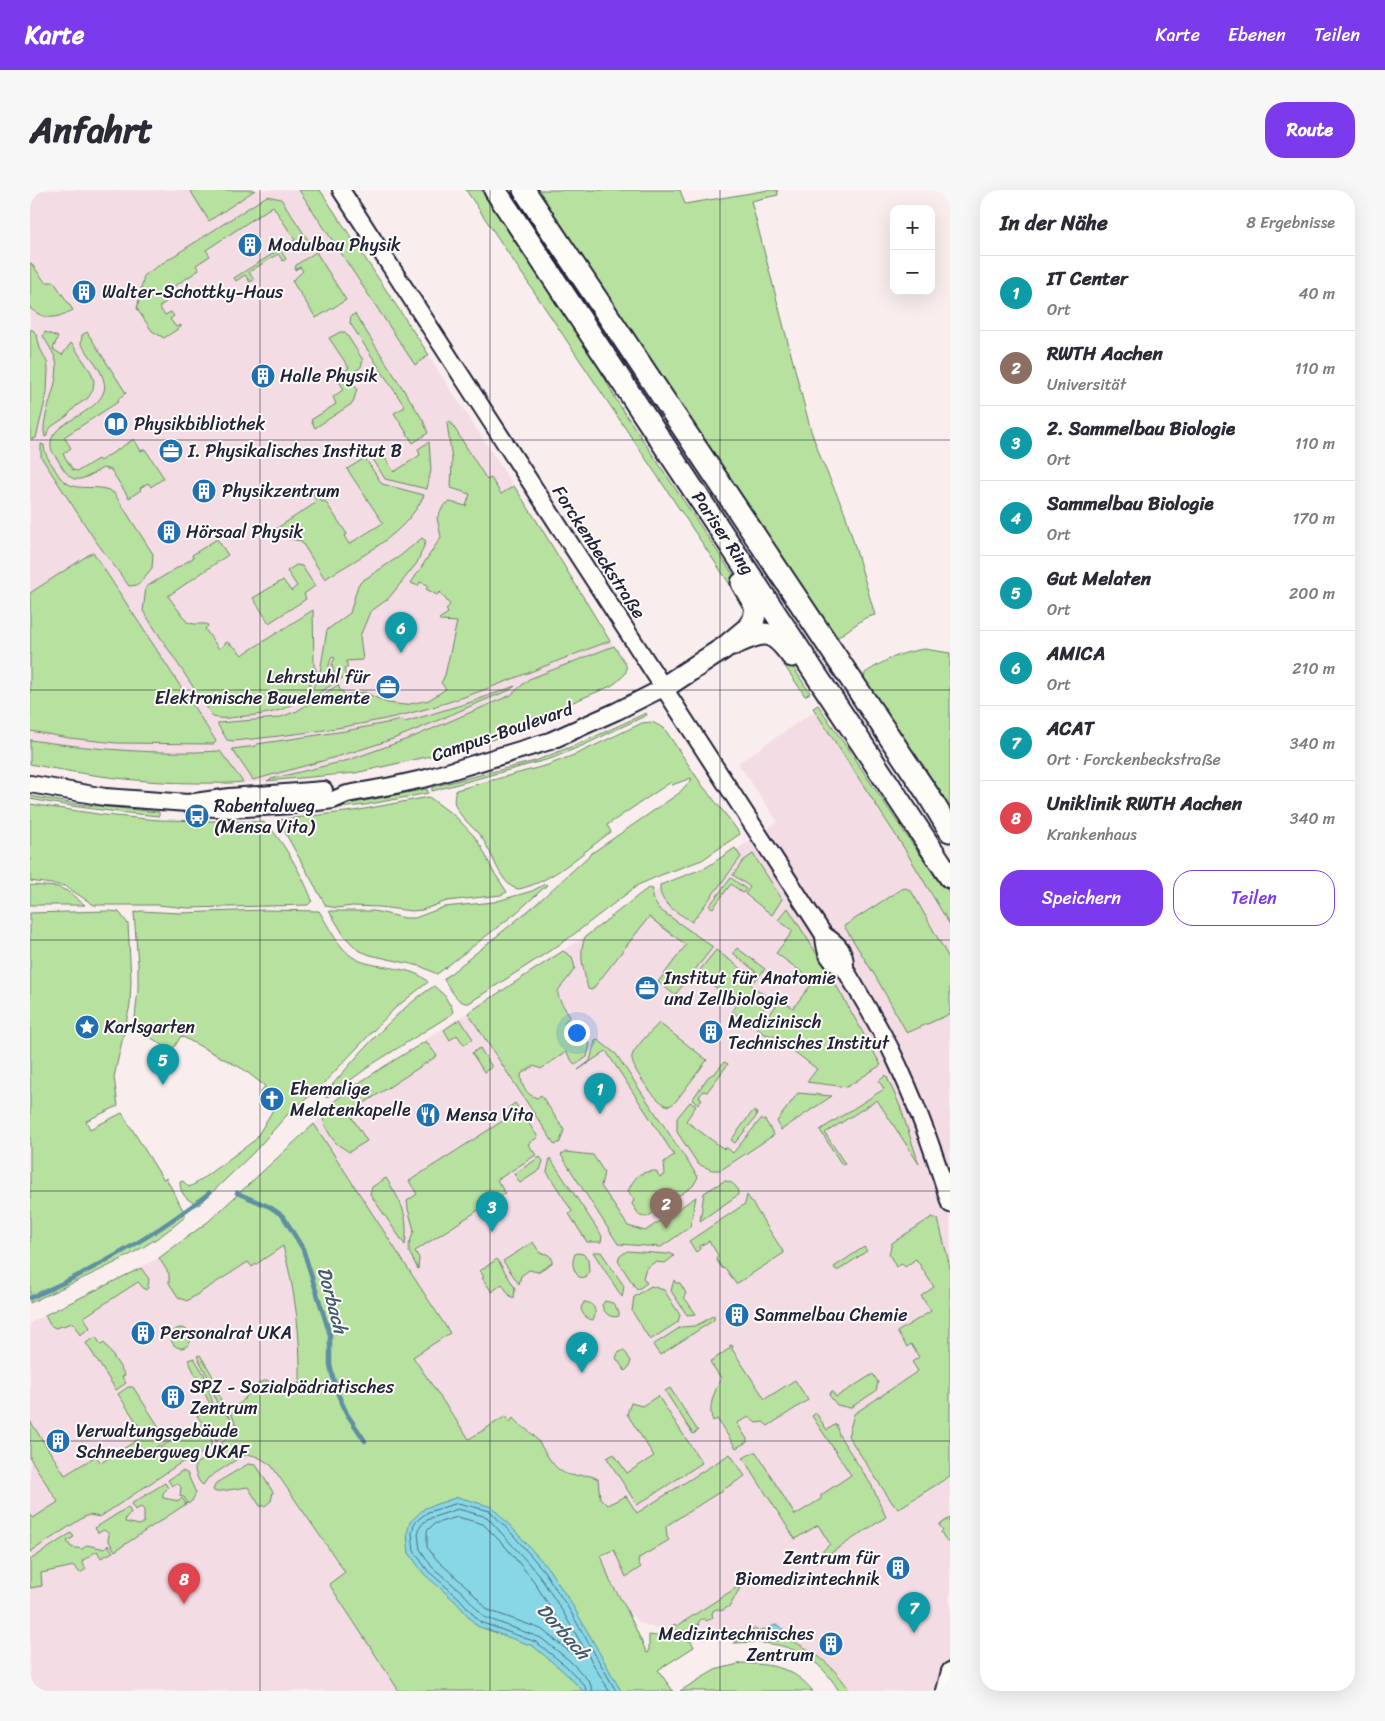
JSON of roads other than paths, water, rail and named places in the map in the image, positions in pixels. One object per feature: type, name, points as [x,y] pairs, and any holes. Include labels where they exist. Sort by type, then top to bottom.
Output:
[{"type":"highway","name":"Pariser Ring","points":[[495,190],[950,877]]},
{"type":"highway","name":"Pariser Ring","points":[[524,190],[929,796],[950,831]]},
{"type":"highway","points":[[663,688],[724,648],[748,628],[754,618],[756,607],[716,540],[705,507]]},
{"type":"highway","points":[[724,648],[753,636],[765,634],[775,636],[795,661],[839,727],[861,740]]},
{"type":"street","name":"Forckenbeckstraße","points":[[341,190],[824,935],[825,950],[834,963],[845,969],[877,1025],[907,1084],[938,1163],[950,1204]]},
{"type":"street","name":"Campus-Boulevard","points":[[30,784],[106,796],[188,803],[210,808],[265,807],[333,800],[346,794],[391,786],[454,771],[550,741],[663,688]]},
{"type":"street","points":[[945,1691],[950,1671]]},
{"type":"water","points":[[458,1497],[492,1507],[548,1568],[573,1606],[621,1691],[583,1691],[562,1670],[533,1646],[477,1626],[455,1601],[424,1574],[409,1553],[407,1534],[410,1522],[425,1508]]},
{"type":"water","points":[[776,1625],[784,1633],[776,1641],[768,1633]]},
{"type":"waterway","name":"Dorbach","points":[[30,1298],[101,1264],[167,1224],[209,1193]]},
{"type":"waterway","name":"Dorbach","points":[[237,1193],[270,1207],[283,1216],[303,1249],[330,1335],[330,1365],[336,1390],[347,1414],[365,1441]]},
{"type":"place","name":"Modulbau Physik","points":[[250,245]]},
{"type":"place","name":"Walter-Schottky-Haus","points":[[84,292]]},
{"type":"place","name":"Halle Physik","points":[[263,376]]},
{"type":"place","name":"Physikbibliothek","points":[[116,424]]},
{"type":"place","name":"I. Physikalisches Institut B","points":[[171,451]]},
{"type":"place","name":"Physikzentrum","points":[[204,491]]},
{"type":"place","name":"Hörsaal Physik","points":[[169,532]]},
{"type":"place","name":"AMICA","points":[[401,653]]},
{"type":"place","name":"Lehrstuhl für Elektronische Bauelemente","points":[[388,687]]},
{"type":"place","name":"Rabentalweg (Mensa Vita)","points":[[197,816]]},
{"type":"place","name":"Institut für Anatomie und Zellbiologie","points":[[647,988]]},
{"type":"place","name":"Karlsgarten","points":[[87,1027]]},
{"type":"place","name":"Medizinisch Technisches Institut","points":[[711,1032]]},
{"type":"place","name":"Gut Melaten","points":[[163,1085]]},
{"type":"place","name":"Ehemalige Melatenkapelle","points":[[272,1099]]},
{"type":"place","name":"IT Center","points":[[600,1114]]},
{"type":"place","name":"Mensa Vita","points":[[428,1115]]},
{"type":"place","name":"RWTH Aachen","points":[[666,1229]]},
{"type":"place","name":"2. Sammelbau Biologie","points":[[492,1232]]},
{"type":"place","name":"Sammelbau Chemie","points":[[737,1315]]},
{"type":"place","name":"Personalrat UKA","points":[[143,1333]]},
{"type":"place","name":"Sammelbau Biologie","points":[[582,1373]]},
{"type":"place","name":"SPZ - Sozialpädriatisches Zentrum","points":[[173,1397]]},
{"type":"place","name":"Verwaltungsgebäude Schneebergweg UKAF","points":[[58,1441]]},
{"type":"place","name":"Zentrum für Biomedizintechnik","points":[[898,1568]]},
{"type":"place","name":"Uniklinik RWTH Aachen","points":[[184,1604]]},
{"type":"place","name":"ACAT","points":[[914,1633]]},
{"type":"place","name":"Medizintechnisches Zentrum","points":[[831,1644]]}]
